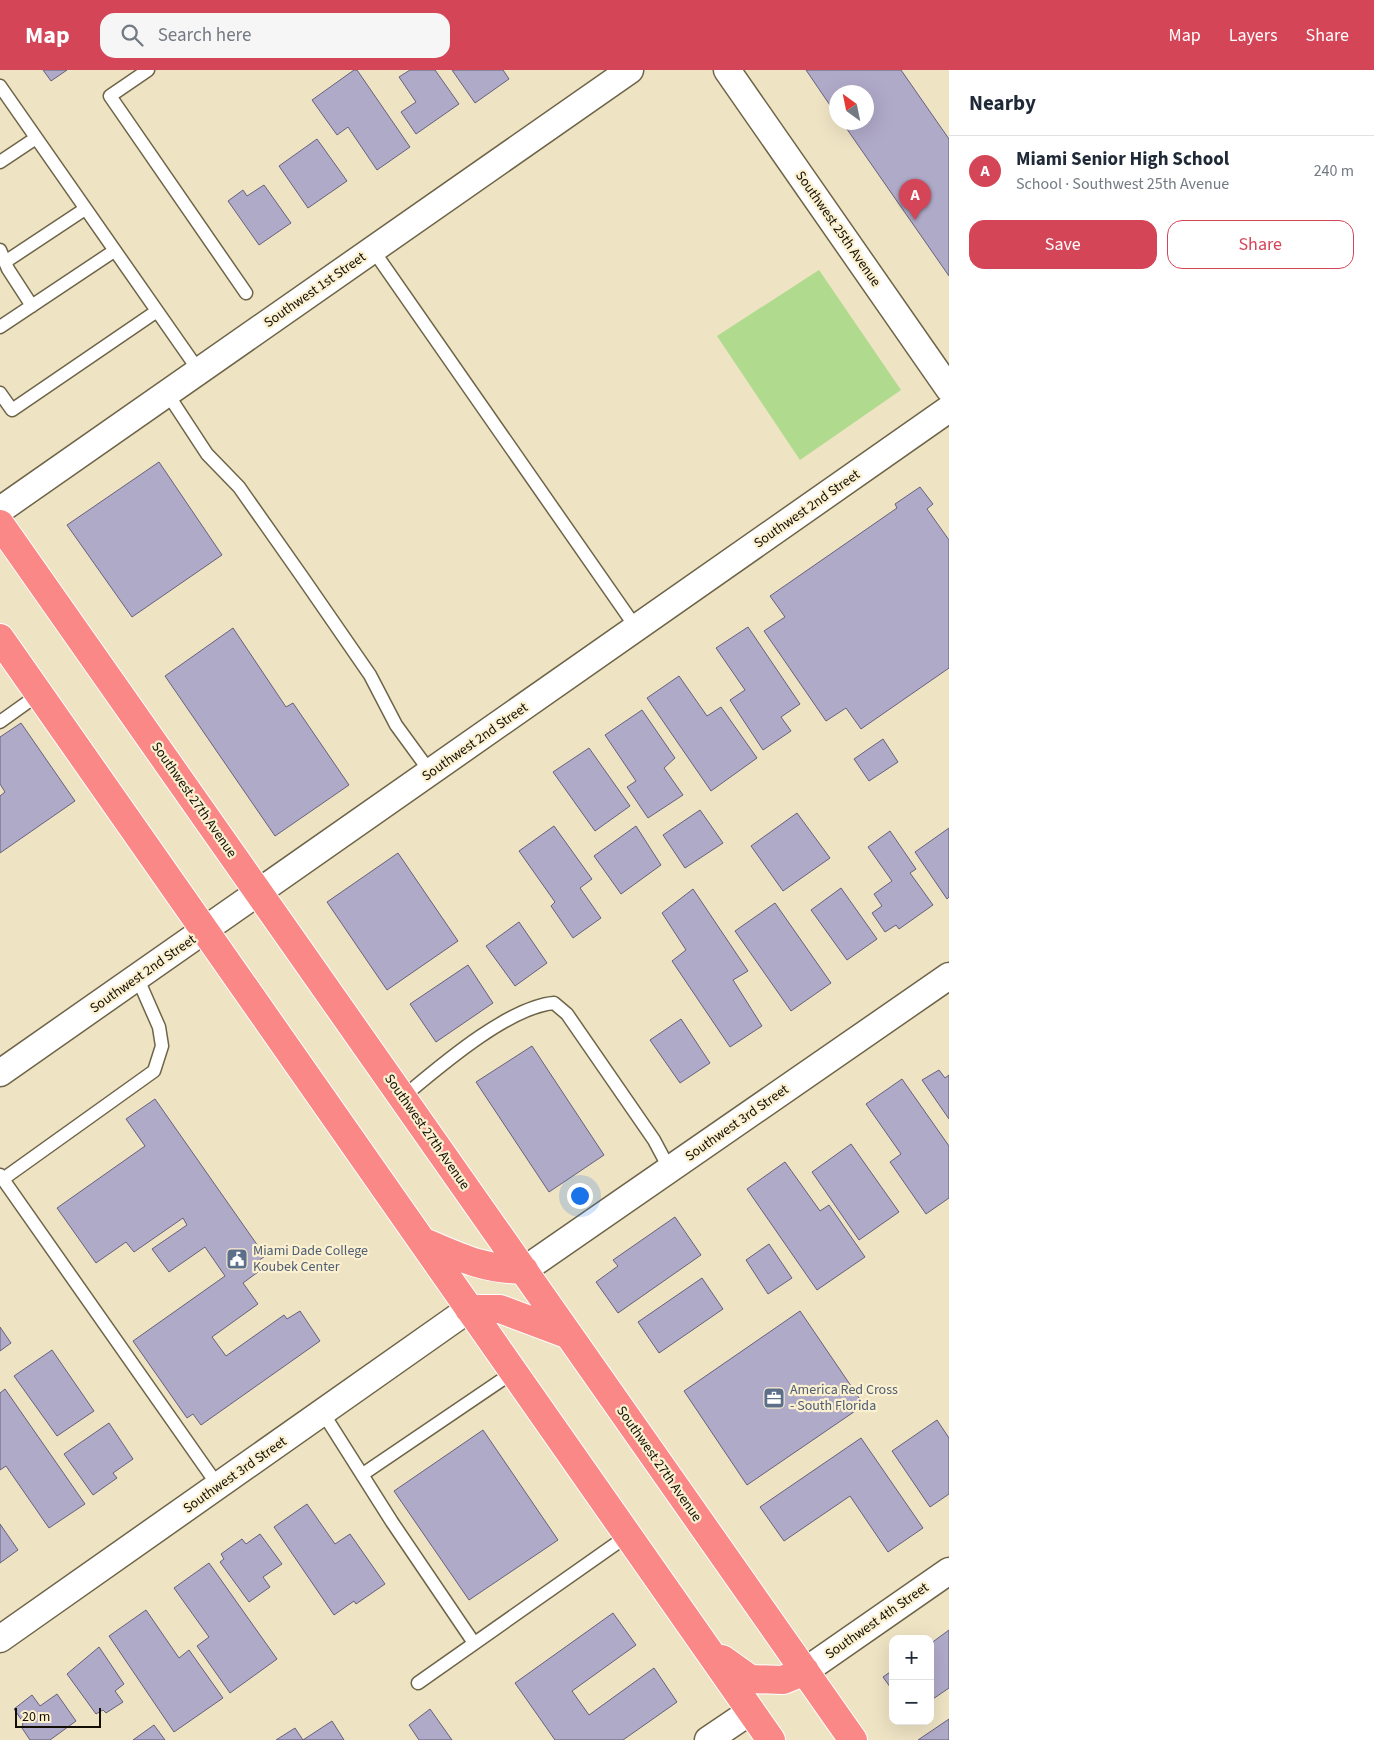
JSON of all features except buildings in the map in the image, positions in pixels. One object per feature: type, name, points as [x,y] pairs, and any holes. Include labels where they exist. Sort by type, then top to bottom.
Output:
[{"type":"highway","name":"Southwest 27th Avenue","points":[[0,524],[853,1740]]},
{"type":"highway","points":[[0,638],[424,1242],[512,1373],[771,1740]]},
{"type":"highway","points":[[424,1242],[465,1260],[496,1269],[524,1270]]},
{"type":"highway","points":[[469,1309],[500,1309],[570,1335]]},
{"type":"highway","points":[[708,1650],[750,1679],[783,1680],[805,1671]]},
{"type":"street","name":"Southwest 1st Street","points":[[0,510],[630,70]]},
{"type":"street","name":"Southwest 25th Avenue","points":[[728,70],[949,388]]},
{"type":"street","name":"Southwest 2nd Street","points":[[0,1073],[949,409]]},
{"type":"street","name":"Southwest 3rd Street","points":[[524,1270],[949,976]]},
{"type":"street","name":"Southwest 3rd Street","points":[[0,1639],[324,1413],[469,1309]]},
{"type":"street","name":"Southwest 4th Street","points":[[805,1671],[949,1571]]},
{"type":"street","points":[[708,1740],[750,1711]]},
{"type":"lane","points":[[148,70],[110,96],[246,293]]},
{"type":"lane","points":[[0,86],[199,372]]},
{"type":"lane","points":[[0,162],[36,138]]},
{"type":"lane","points":[[32,306],[2,256],[85,209]]},
{"type":"lane","points":[[373,250],[637,629]]},
{"type":"lane","points":[[0,327],[114,251]]},
{"type":"lane","points":[[0,392],[12,410],[157,311]]},
{"type":"lane","points":[[167,393],[207,454],[239,487],[303,578],[370,675],[396,725],[431,773]]},
{"type":"lane","points":[[0,722],[39,694]]},
{"type":"lane","points":[[138,977],[159,1027],[162,1046],[154,1071],[2,1177],[218,1487]]},
{"type":"lane","points":[[403,1097],[448,1060],[510,1018],[539,1004],[554,1003],[567,1014],[654,1140],[670,1170]]},
{"type":"lane","points":[[363,1474],[512,1373]]},
{"type":"lane","points":[[324,1413],[392,1522],[474,1643]]},
{"type":"lane","points":[[418,1683],[627,1536]]},
{"type":"green space","points":[[819,270],[901,390],[800,460],[717,336]]},
{"type":"place","name":"Miami Senior High School","points":[[915,220]]},
{"type":"place","name":"Miami Dade College Koubek Center","points":[[237,1259]]},
{"type":"place","name":"America Red Cross - South Florida","points":[[774,1398]]}]
